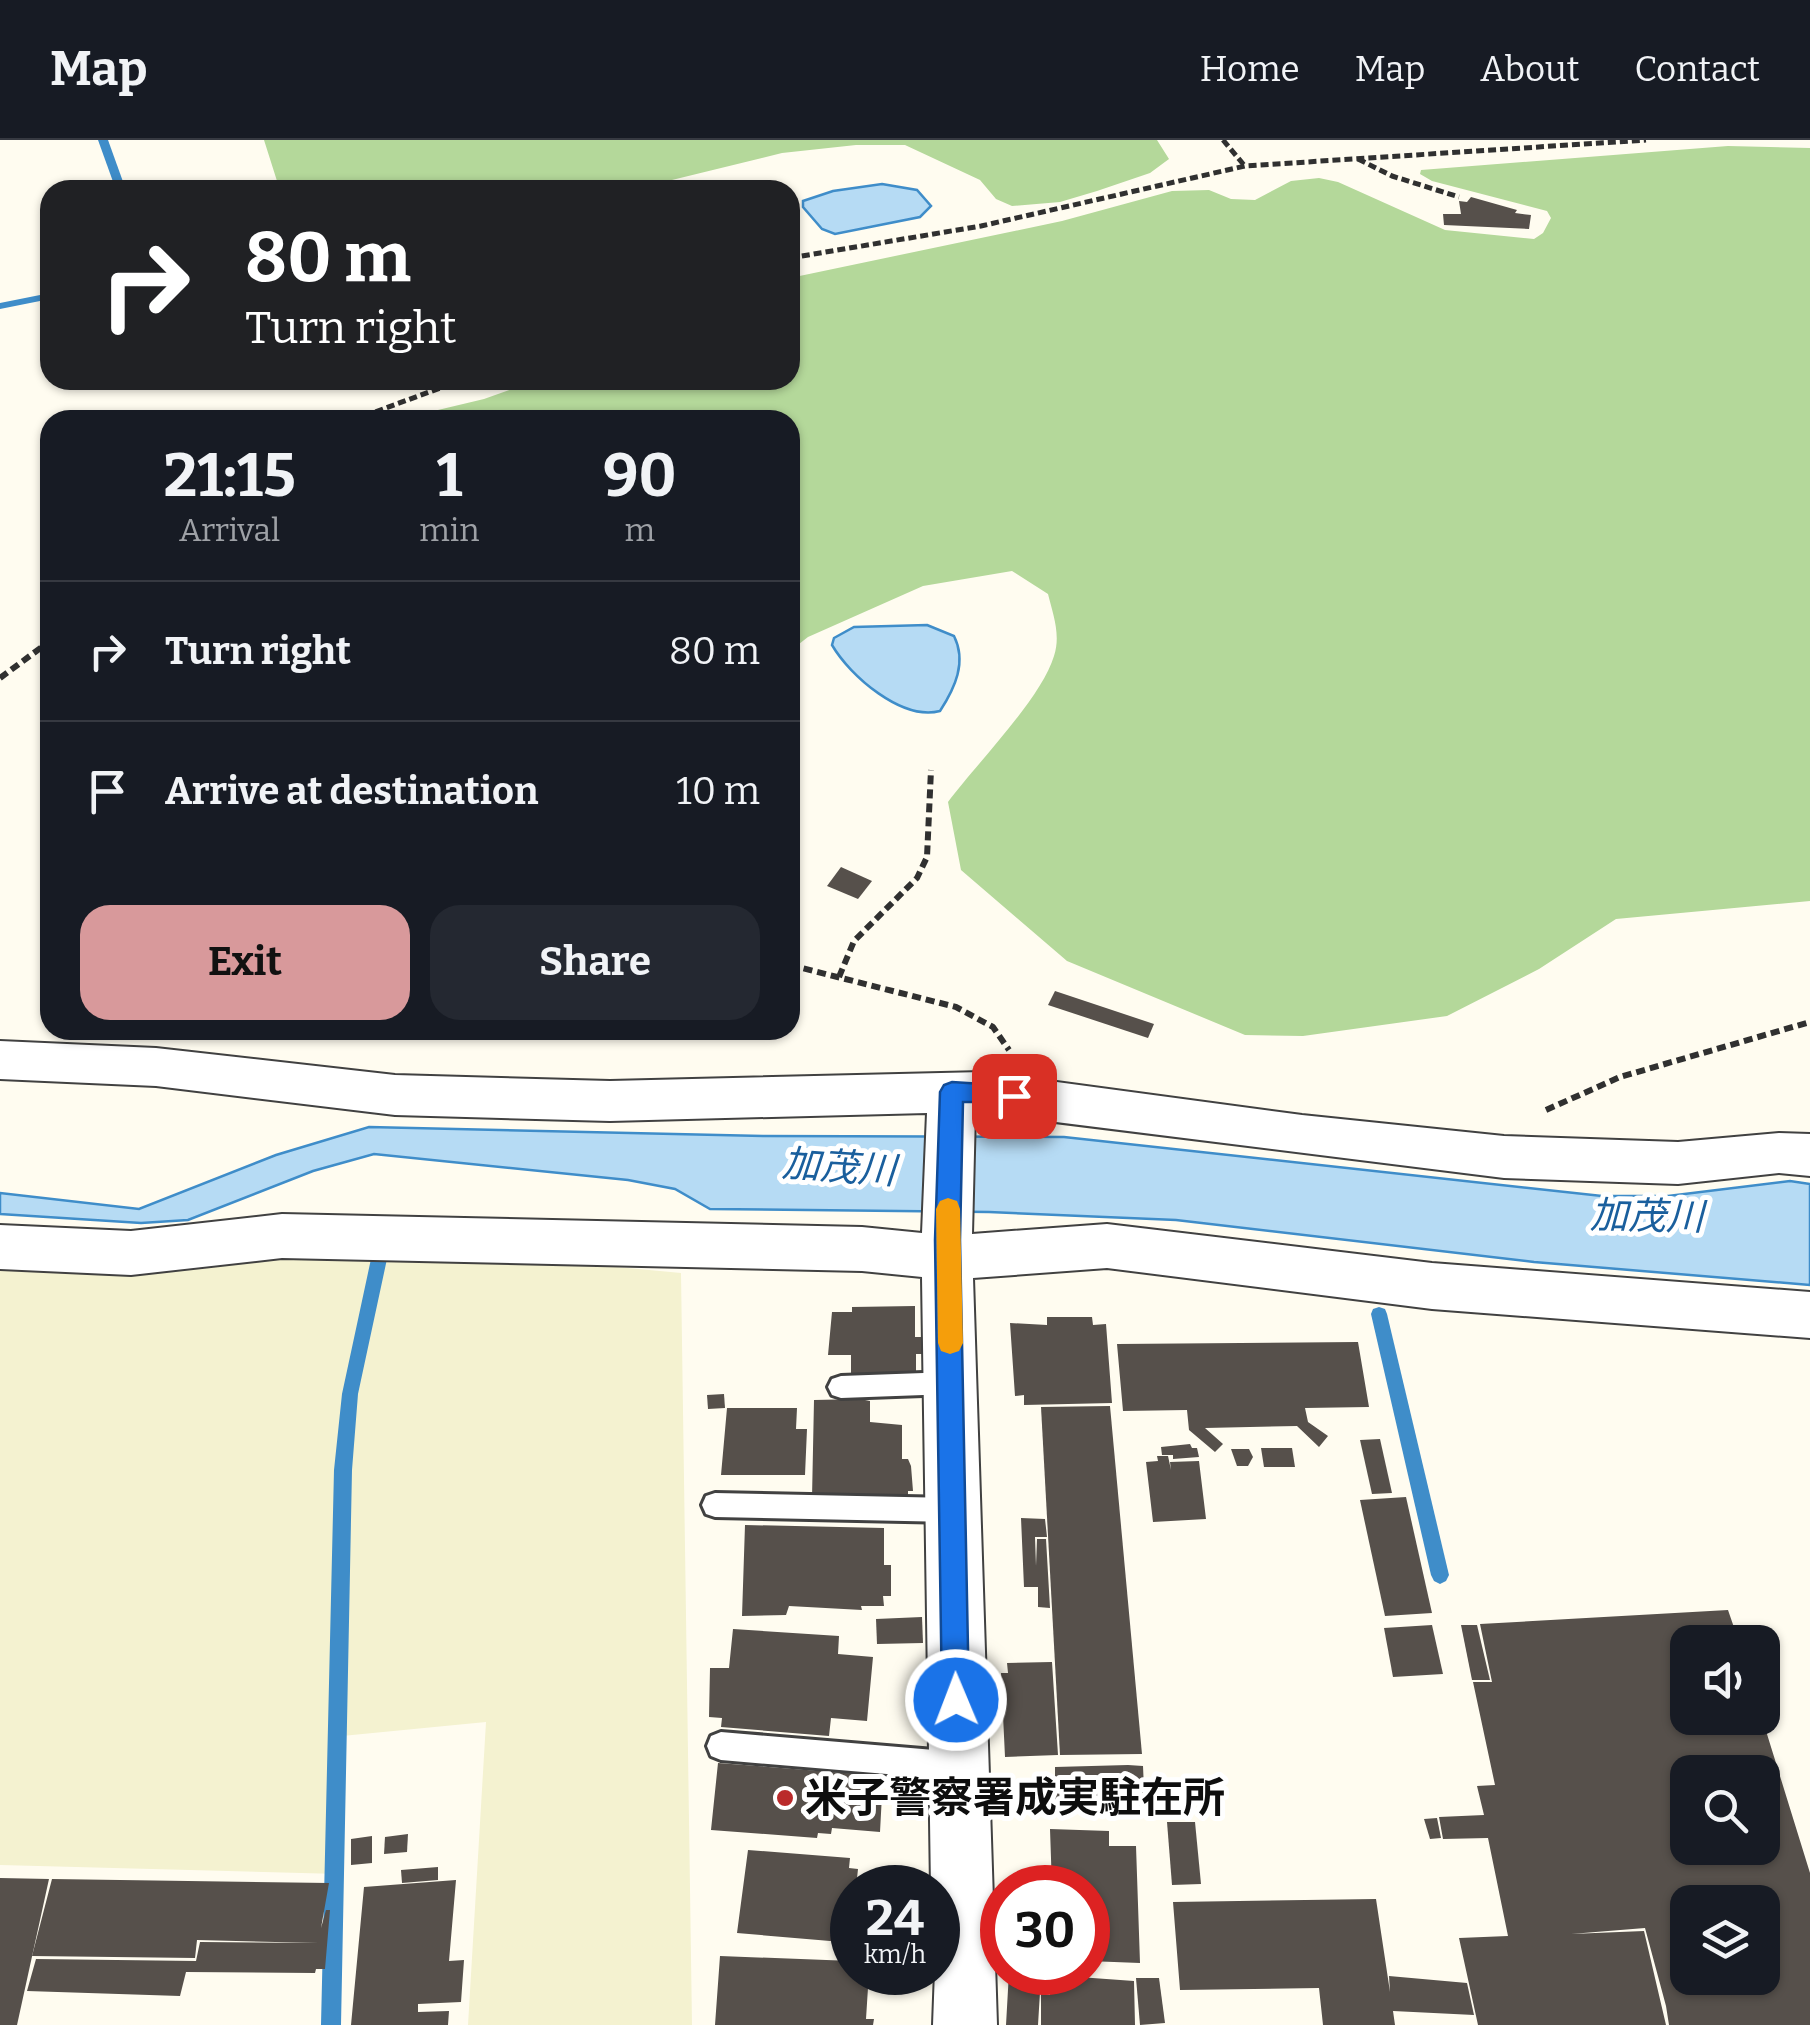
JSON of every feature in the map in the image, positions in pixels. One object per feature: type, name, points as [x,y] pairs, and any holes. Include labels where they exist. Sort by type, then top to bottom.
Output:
[{"type":"street","points":[[0,1060],[156,1067],[395,1095],[610,1101],[952,1092],[1045,1099],[1518,1158],[1678,1164],[1779,1153],[1810,1156]]},
{"type":"street","points":[[952,1092],[948,1249],[965,2025]]},
{"type":"street","points":[[0,1246],[131,1253],[282,1236],[862,1249],[1107,1246],[1432,1286],[1810,1314]]},
{"type":"lane","points":[[841,1387],[951,1383]]},
{"type":"lane","points":[[715,1506],[952,1510]]},
{"type":"lane","points":[[721,1746],[958,1766]]},
{"type":"path","points":[[1222,140],[1245,166]]},
{"type":"path","points":[[800,256],[980,226],[1245,166],[1646,140]]},
{"type":"path","points":[[1358,158],[1392,176],[1459,197]]},
{"type":"path","points":[[381,410],[435,390]]},
{"type":"path","points":[[0,678],[40,649]]},
{"type":"path","points":[[839,977],[854,941],[917,878],[927,857],[931,770]]},
{"type":"path","points":[[800,967],[956,1007],[993,1027],[1045,1099]]},
{"type":"path","points":[[1518,1158],[1544,1111],[1620,1077],[1810,1022]]},
{"type":"shaded area","points":[[448,1251],[681,1273],[692,2025],[468,2025],[486,1722],[342,1736],[339,1874],[0,1865],[0,1258]]},
{"type":"green space","points":[[264,140],[1157,140],[1169,159],[1150,173],[1097,191],[1060,202],[1012,206],[996,199],[980,180],[905,145],[856,145],[782,153],[672,180],[277,180]]},
{"type":"green space","points":[[1728,146],[1810,148],[1810,901],[1616,919],[1539,969],[1447,1016],[1303,1036],[1245,1035],[1067,961],[961,870],[948,802],[1022,711],[1047,673],[1057,640],[1048,594],[1012,571],[923,586],[800,643],[800,410],[438,410],[510,390],[800,390],[800,276],[1062,221],[1172,191],[1209,190],[1231,199],[1255,200],[1291,181],[1319,178],[1338,182],[1445,230],[1534,239],[1543,233],[1551,218],[1547,211],[1432,181],[1420,174],[1421,170]]},
{"type":"water","points":[[882,184],[917,190],[931,206],[920,217],[835,234],[822,229],[803,207],[803,201],[833,191]]},
{"type":"water","points":[[927,625],[954,636],[958,646],[954,684],[940,711],[925,712],[894,703],[851,670],[832,645],[834,638],[854,627]]},
{"type":"water","name":"加茂川","points":[[369,1127],[763,1136],[1064,1137],[1602,1196],[1668,1196],[1790,1181],[1810,1184],[1810,1285],[1534,1262],[1176,1220],[989,1212],[710,1209],[675,1189],[628,1180],[374,1154],[313,1171],[188,1220],[141,1223],[0,1214],[0,1193],[139,1209],[276,1155]]},
{"type":"building","points":[[1471,197],[1531,215],[1529,229],[1444,225],[1443,214],[1461,214],[1459,201],[1467,202]]},
{"type":"building","points":[[841,867],[872,881],[858,899],[827,886]]},
{"type":"building","points":[[1055,991],[1154,1024],[1148,1038],[1048,1005]]},
{"type":"building","points":[[915,1306],[915,1337],[922,1337],[923,1354],[916,1354],[916,1377],[851,1377],[851,1355],[828,1355],[832,1312],[852,1312],[852,1307]]},
{"type":"building","points":[[1047,1317],[1092,1317],[1093,1325],[1106,1324],[1112,1403],[1024,1405],[1024,1395],[1015,1396],[1010,1323],[1047,1325]]},
{"type":"building","points":[[1358,1342],[1369,1407],[1305,1408],[1308,1422],[1328,1436],[1319,1447],[1297,1426],[1205,1428],[1223,1444],[1215,1452],[1189,1430],[1187,1410],[1123,1411],[1117,1344]]},
{"type":"building","points":[[724,1394],[725,1408],[708,1409],[707,1395]]},
{"type":"building","points":[[814,1400],[870,1401],[870,1422],[902,1425],[902,1459],[908,1459],[911,1466],[913,1491],[908,1491],[908,1497],[812,1498]]},
{"type":"building","points":[[1110,1406],[1142,1754],[1060,1755],[1041,1407]]},
{"type":"building","points":[[727,1408],[797,1408],[796,1429],[807,1429],[805,1475],[721,1475]]},
{"type":"building","points":[[1380,1439],[1392,1493],[1372,1494],[1360,1440]]},
{"type":"building","points":[[1190,1444],[1197,1448],[1199,1457],[1173,1459],[1173,1455],[1162,1455],[1161,1447]]},
{"type":"building","points":[[1261,1448],[1292,1448],[1295,1467],[1264,1467]]},
{"type":"building","points":[[1231,1449],[1249,1449],[1253,1457],[1248,1466],[1237,1466]]},
{"type":"building","points":[[1157,1456],[1168,1456],[1171,1470],[1170,1462],[1199,1461],[1206,1519],[1153,1522],[1146,1462],[1158,1461]]},
{"type":"building","points":[[1406,1497],[1432,1613],[1385,1616],[1360,1500]]},
{"type":"building","points":[[1021,1518],[1045,1519],[1047,1537],[1035,1537],[1036,1566],[1037,1539],[1046,1539],[1050,1608],[1038,1607],[1038,1587],[1024,1587]]},
{"type":"building","points":[[745,1525],[884,1528],[884,1565],[891,1565],[891,1596],[883,1596],[884,1606],[861,1606],[862,1610],[789,1606],[786,1615],[742,1616]]},
{"type":"building","points":[[1728,1610],[1733,1625],[1670,1625],[1670,1735],[1767,1735],[1773,1755],[1670,1755],[1670,1865],[1780,1865],[1780,1776],[1810,1873],[1810,2025],[1669,2025],[1645,1928],[1571,1934],[1644,1931],[1666,2025],[1478,2025],[1459,1938],[1508,1936],[1488,1838],[1443,1839],[1439,1817],[1484,1815],[1477,1786],[1495,1785],[1473,1682],[1492,1682],[1480,1624]]},
{"type":"building","points":[[922,1617],[923,1643],[877,1644],[876,1619]]},
{"type":"building","points":[[1432,1625],[1443,1674],[1393,1677],[1384,1628]]},
{"type":"building","points":[[1461,1625],[1477,1625],[1490,1680],[1472,1680]]},
{"type":"building","points":[[733,1629],[839,1636],[838,1654],[873,1657],[867,1721],[831,1718],[829,1736],[721,1727],[722,1718],[709,1717],[710,1668],[729,1668]]},
{"type":"building","points":[[1052,1662],[1058,1755],[1005,1757],[1001,1673],[1008,1673],[1007,1663]]},
{"type":"building","points":[[718,1763],[883,1776],[880,1832],[832,1828],[831,1834],[818,1833],[817,1838],[711,1830]]},
{"type":"building","points":[[1143,1766],[1145,1811],[1048,1811],[1046,1782],[1055,1783],[1055,1767]]},
{"type":"building","points":[[1437,1818],[1441,1838],[1430,1839],[1424,1819]]},
{"type":"building","points":[[1167,1822],[1195,1822],[1201,1884],[1172,1885]]},
{"type":"building","points":[[1050,1829],[1109,1831],[1109,1846],[1136,1846],[1140,1963],[1110,1962],[1110,1865],[1051,1865]]},
{"type":"building","points":[[408,1834],[407,1852],[384,1854],[385,1837]]},
{"type":"building","points":[[372,1836],[372,1863],[351,1865],[351,1839]]},
{"type":"building","points":[[748,1850],[850,1858],[849,1865],[830,1865],[830,1941],[737,1933]]},
{"type":"building","points":[[438,1867],[438,1880],[402,1883],[401,1870]]},
{"type":"building","points":[[0,1878],[49,1879],[17,2025],[0,2025]]},
{"type":"building","points":[[52,1879],[329,1883],[321,1928],[326,1910],[330,1910],[325,1969],[316,1969],[315,1973],[186,1972],[180,1996],[27,1991],[36,1959],[196,1961],[200,1942],[319,1943],[197,1940],[195,1958],[32,1956]]},
{"type":"building","points":[[456,1880],[449,1961],[464,1960],[461,2002],[418,2004],[418,2012],[449,2011],[448,2025],[351,2025],[364,1887]]},
{"type":"building","points":[[1376,1899],[1390,1992],[1389,1976],[1467,1983],[1474,2015],[1393,2011],[1395,2025],[1323,2025],[1319,1988],[1180,1990],[1173,1902]]},
{"type":"building","points":[[720,1956],[830,1960],[830,1995],[868,1995],[866,2019],[874,2019],[873,2025],[715,2025]]},
{"type":"building","points":[[1136,1978],[1159,1978],[1165,2023],[1140,2025]]},
{"type":"building","points":[[1110,1979],[1134,1981],[1135,2025],[1041,2025],[1041,1995],[1110,1995]]},
{"type":"building","points":[[1008,1995],[1040,1995],[1038,2025],[1006,2025]]},
{"type":"waterway","points":[[103,140],[117,180]]},
{"type":"waterway","points":[[0,306],[40,298]]},
{"type":"waterway","points":[[331,2025],[343,1470],[350,1394],[382,1245]]},
{"type":"waterway","points":[[1379,1314],[1440,1575]]},
{"type":"slow traffic","points":[[948,1209],[950,1343]]},
{"type":"place","name":"米子警察署成実駐在所","points":[[785,1798]]},
{"type":"route","points":[[956,1700],[948,1240],[952,1092],[1014,1096]]}]
